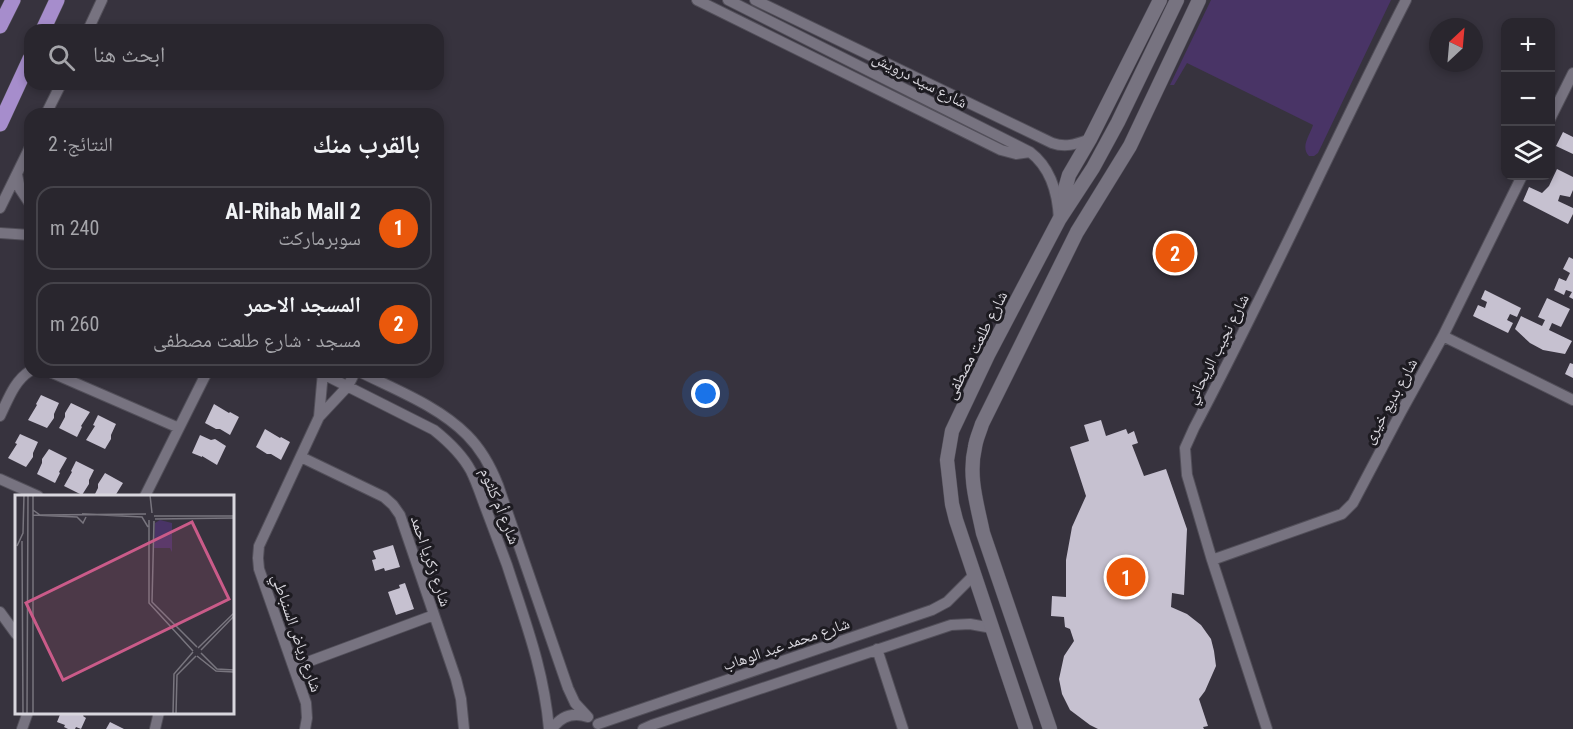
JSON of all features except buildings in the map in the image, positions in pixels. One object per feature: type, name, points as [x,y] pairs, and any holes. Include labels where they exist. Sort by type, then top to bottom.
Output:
[{"type":"main road","points":[[0,26],[13,0]]},
{"type":"main road","points":[[46,24],[57,0]]},
{"type":"main road","points":[[0,124],[24,72]]},
{"type":"street","points":[[91,24],[102,0]]},
{"type":"street","points":[[697,0],[713,4],[1001,150],[1016,154],[1030,152]]},
{"type":"street","name":"شارع سيد درويش","points":[[728,0],[1030,152],[1043,165],[1054,186],[1058,209],[1062,215]]},
{"type":"street","name":"شارع سيد درويش","points":[[755,0],[1058,145],[1071,146],[1090,139]]},
{"type":"street","points":[[1062,215],[1066,182],[1160,0]]},
{"type":"street","name":"شارع طلعت مصطفى","points":[[1026,729],[952,504],[947,460],[952,431],[986,359],[1062,215],[1094,168],[1177,0]]},
{"type":"street","points":[[1050,729],[983,533],[972,477],[975,446],[982,424],[1008,369],[1077,232],[1130,146],[1200,0]]},
{"type":"street","name":"شارع نجيب الريحاني","points":[[1267,729],[1187,475],[1185,448],[1406,0]]},
{"type":"street","points":[[1555,111],[1573,73]]},
{"type":"street","points":[[49,108],[58,90]]},
{"type":"street","points":[[0,208],[24,159]]},
{"type":"street","points":[[17,174],[20,189],[24,195]]},
{"type":"street","name":"شارع بديع خيرى","points":[[1212,560],[1342,514],[1357,496],[1443,336],[1520,180]]},
{"type":"street","points":[[0,233],[24,235]]},
{"type":"street","points":[[1443,336],[1573,400]]},
{"type":"street","points":[[986,359],[1008,369]]},
{"type":"street","points":[[0,416],[12,391],[24,376]]},
{"type":"street","points":[[64,378],[179,428]]},
{"type":"street","points":[[146,495],[204,378]]},
{"type":"street","name":"شارع رياض السنباطي","points":[[319,417],[321,378]]},
{"type":"street","name":"شارع أم كلثوم","points":[[333,378],[434,430],[449,442],[471,471],[501,549],[536,652],[551,729]]},
{"type":"street","name":"شارع رياض السنباطي","points":[[305,729],[306,703],[259,570],[258,558],[263,535],[319,417],[348,386],[352,378]]},
{"type":"street","name":"شارع أم كلثوم","points":[[371,378],[446,417],[467,435],[484,457],[498,485],[568,688],[575,703],[600,727]]},
{"type":"street","name":"شارع زكريا احمد","points":[[301,457],[384,497],[400,515],[461,699],[464,729]]},
{"type":"street","points":[[0,479],[36,495]]},
{"type":"street","name":"شارع محمد عبد الوهاب","points":[[600,727],[932,610],[948,602],[974,575]]},
{"type":"street","points":[[0,612],[15,633]]},
{"type":"street","points":[[294,667],[434,615]]},
{"type":"street","name":"شارع محمد عبد الوهاب","points":[[643,729],[951,625],[970,624],[992,628]]},
{"type":"street","points":[[877,649],[903,729]]},
{"type":"street","points":[[22,729],[27,714]]},
{"type":"street","points":[[155,729],[159,714]]},
{"type":"street","points":[[551,729],[564,717],[587,716]]},
{"type":"shaded area","points":[[1211,0],[1391,0],[1318,153],[1314,156],[1309,156],[1305,149],[1313,125],[1187,63],[1174,85],[1170,85]]},
{"type":"place","name":"المسجد الاحمر","points":[[1175,253]]},
{"type":"place","name":"Al-Rihab Mall 2","points":[[1126,577]]}]
